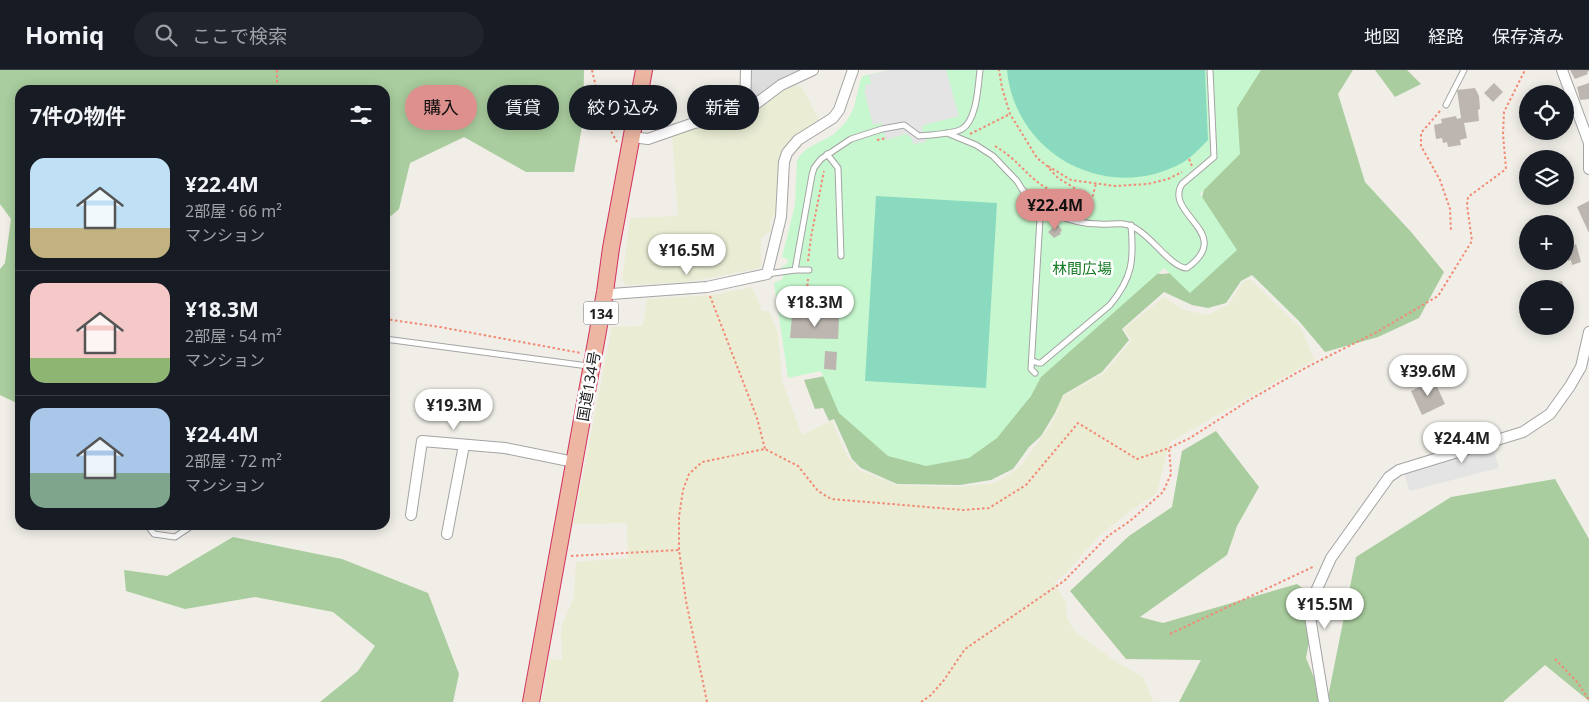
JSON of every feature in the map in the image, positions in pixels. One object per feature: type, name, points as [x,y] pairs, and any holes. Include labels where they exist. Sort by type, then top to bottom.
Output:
[{"type":"highway","name":"国道134号","points":[[531,702],[644,70]]},
{"type":"street","points":[[746,70],[746,85]]},
{"type":"street","points":[[759,102],[781,85],[813,70]]},
{"type":"street","points":[[605,292],[611,294],[707,287],[767,274],[781,217],[784,162],[787,153],[798,140],[833,118],[839,110],[853,70]]},
{"type":"street","points":[[1562,70],[1589,143],[1589,169]]},
{"type":"street","points":[[631,143],[687,125]]},
{"type":"street","points":[[1324,702],[1310,617],[1312,600],[1331,558],[1389,477],[1399,470],[1523,432],[1550,414],[1586,369],[1589,332]]},
{"type":"street","points":[[411,515],[422,441],[506,448],[574,462]]},
{"type":"street","points":[[447,534],[464,445]]},
{"type":"lane","points":[[795,270],[814,168],[821,159],[854,137],[904,125],[919,136],[962,129],[972,118],[980,70]]},
{"type":"lane","points":[[1024,191],[1050,212],[1066,218],[1089,224],[1114,223],[1131,225],[1145,234],[1179,266],[1187,268],[1202,253],[1205,247],[1204,236],[1182,205],[1178,195],[1182,184],[1214,157],[1210,70]]},
{"type":"lane","points":[[1446,105],[1464,70]]},
{"type":"lane","points":[[946,132],[976,145],[993,156],[1017,181],[1040,218],[1032,369],[1035,373]]},
{"type":"lane","points":[[828,154],[838,168],[841,256]]},
{"type":"lane","points":[[1033,361],[1041,362],[1110,305],[1117,296],[1126,281],[1133,254],[1131,225]]},
{"type":"lane","points":[[767,274],[809,270]]},
{"type":"lane","points":[[390,340],[592,361]]},
{"type":"lane","points":[[151,530],[154,534],[175,537],[186,530]]},
{"type":"path","points":[[277,70],[277,85]]},
{"type":"path","points":[[592,70],[602,118],[615,141],[631,143]]},
{"type":"path","points":[[999,70],[1010,114],[1037,158],[1071,180],[1125,186],[1148,184],[1184,171]]},
{"type":"path","points":[[707,702],[686,601],[679,550],[679,517],[683,490],[688,474],[702,462],[765,449],[798,466],[818,491],[831,499],[963,510],[989,508],[1026,485],[1078,423],[1137,458],[1170,448],[1190,438],[1251,399],[1307,367],[1377,332],[1438,296],[1472,241],[1467,205],[1468,197],[1506,169],[1503,134],[1504,112],[1525,70]]},
{"type":"path","points":[[1446,105],[1421,133],[1421,146],[1440,180],[1448,202],[1451,232]]},
{"type":"path","points":[[974,138],[966,136],[1010,114]]},
{"type":"path","points":[[870,142],[887,138]]},
{"type":"path","points":[[990,143],[1003,151],[1045,188],[1066,195],[1086,195]]},
{"type":"path","points":[[1188,159],[1198,172]]},
{"type":"path","points":[[806,301],[809,270],[808,256],[822,176],[826,168],[833,162]]},
{"type":"path","points":[[1046,164],[1058,178],[1086,195],[1093,197]]},
{"type":"path","points":[[1087,221],[1096,183]]},
{"type":"path","points":[[707,287],[757,418],[765,449]]},
{"type":"path","points":[[796,316],[796,300],[806,301],[806,304],[815,305],[815,295],[819,295],[818,306],[822,306],[823,295],[826,295],[825,307],[840,308]]},
{"type":"path","points":[[828,307],[830,295]]},
{"type":"path","points":[[840,296],[840,308]]},
{"type":"path","points":[[840,308],[840,310],[834,310],[834,313],[841,313]]},
{"type":"path","points":[[390,320],[440,328],[592,361]]},
{"type":"path","points":[[921,702],[931,695],[944,680],[965,649],[1064,581],[1108,536],[1130,521],[1163,492],[1171,474],[1170,448]]},
{"type":"path","points":[[556,556],[679,550]]},
{"type":"path","points":[[1170,634],[1331,558]]},
{"type":"path","points":[[1556,659],[1578,682],[1589,700]]},
{"type":"shaded area","points":[[750,70],[803,70],[789,75],[759,97],[759,85],[750,85]]},
{"type":"shaded area","points":[[889,70],[946,70],[959,116],[924,125],[922,128],[926,142],[913,144],[912,138],[906,134],[886,140],[882,123],[873,125],[864,90],[866,89],[865,85],[871,84],[869,75]]},
{"type":"shaded area","points":[[1491,440],[1499,468],[1409,491],[1403,466]]},
{"type":"green space","points":[[0,70],[584,70],[584,85],[569,85],[569,130],[581,130],[574,172],[526,172],[464,137],[410,163],[399,209],[390,217],[390,85],[15,85],[15,402],[0,395],[0,269],[5,263],[11,219],[0,204]]},
{"type":"green space","name":"林間広場","points":[[889,70],[1261,70],[1237,108],[1240,154],[1200,194],[1237,250],[1190,293],[1164,268],[1041,377],[1031,396],[997,438],[969,458],[926,466],[888,456],[839,413],[821,371],[788,378],[774,283],[783,279],[782,266],[786,265],[789,260],[782,257],[795,205],[797,161],[800,155],[808,148],[833,135],[846,122],[854,108],[860,81],[863,76]]},
{"type":"green space","points":[[1007,70],[1205,70],[1208,140],[1182,163],[1153,174],[1124,178],[1096,174],[1069,164],[1046,148],[1027,126],[1014,100]]},
{"type":"green space","points":[[1249,70],[1353,70],[1338,94],[1365,182],[1412,233],[1444,272],[1419,318],[1378,337],[1325,352],[1299,321],[1252,275],[1241,281],[1226,303],[1208,308],[1192,305],[1164,292],[1122,329],[1129,340],[1102,372],[1063,395],[1041,436],[1029,447],[1013,469],[991,480],[960,485],[897,484],[861,468],[852,459],[834,419],[829,421],[823,408],[815,409],[804,380],[841,373],[1021,392],[1146,272],[1162,274],[1181,272],[1202,198],[1212,153]]},
{"type":"green space","points":[[1375,70],[1407,70],[1421,84],[1395,97]]},
{"type":"green space","points":[[792,84],[802,87],[820,122],[795,138],[778,209],[770,221],[771,231],[761,238],[761,268],[686,282],[626,285],[622,280],[630,218],[678,216],[672,134],[687,129],[759,130],[759,103]]},
{"type":"green space","points":[[876,196],[997,203],[986,388],[865,381]]},
{"type":"green space","points":[[1250,279],[1301,328],[1314,360],[1170,442],[1156,494],[1100,535],[1067,572],[1054,583],[1066,603],[1067,618],[1074,631],[1115,661],[1144,678],[1153,702],[541,702],[550,659],[562,660],[561,628],[574,597],[576,562],[628,558],[627,523],[573,524],[612,327],[643,326],[647,299],[715,295],[752,287],[762,311],[769,311],[778,333],[782,381],[802,435],[832,421],[847,456],[859,470],[897,485],[958,487],[995,483],[1020,467],[1054,420],[1062,397],[1104,373],[1132,340],[1124,329],[1164,297],[1184,310],[1207,315],[1228,305],[1243,282]]},
{"type":"green space","points":[[1216,431],[1259,487],[1237,526],[1227,555],[1140,617],[1163,623],[1297,584],[1317,599],[1306,658],[1324,702],[1179,702],[1201,660],[1126,659],[1070,591],[1129,536],[1172,507],[1182,451]]},
{"type":"green space","points":[[1555,479],[1589,539],[1589,701],[1545,665],[1503,702],[1327,702],[1356,557],[1451,497]]},
{"type":"green space","points":[[233,537],[342,559],[428,593],[459,674],[453,702],[320,702],[358,671],[375,646],[333,612],[255,597],[185,609],[126,591],[124,570],[167,576]]},
{"type":"building","points":[[1570,70],[1589,71],[1587,72],[1588,74],[1575,79]]},
{"type":"building","points":[[1494,83],[1503,92],[1493,102],[1484,93]]},
{"type":"building","points":[[1589,83],[1589,99],[1580,100],[1577,87]]},
{"type":"building","points":[[1475,88],[1479,96],[1479,121],[1464,123],[1467,138],[1460,140],[1461,145],[1448,147],[1447,142],[1443,143],[1442,138],[1436,139],[1434,125],[1442,123],[1441,119],[1456,116],[1457,119],[1461,118],[1457,90]]},
{"type":"building","points":[[1589,201],[1589,233],[1577,207]]},
{"type":"building","points":[[1057,224],[1062,230],[1061,234],[1054,238],[1048,232]]},
{"type":"building","points":[[1576,244],[1581,262],[1574,264],[1574,245]]},
{"type":"building","points":[[792,316],[838,318],[838,339],[790,338]]},
{"type":"building","points":[[825,351],[837,352],[836,370],[824,369]]},
{"type":"building","points":[[1434,380],[1445,404],[1422,415],[1411,391]]}]
